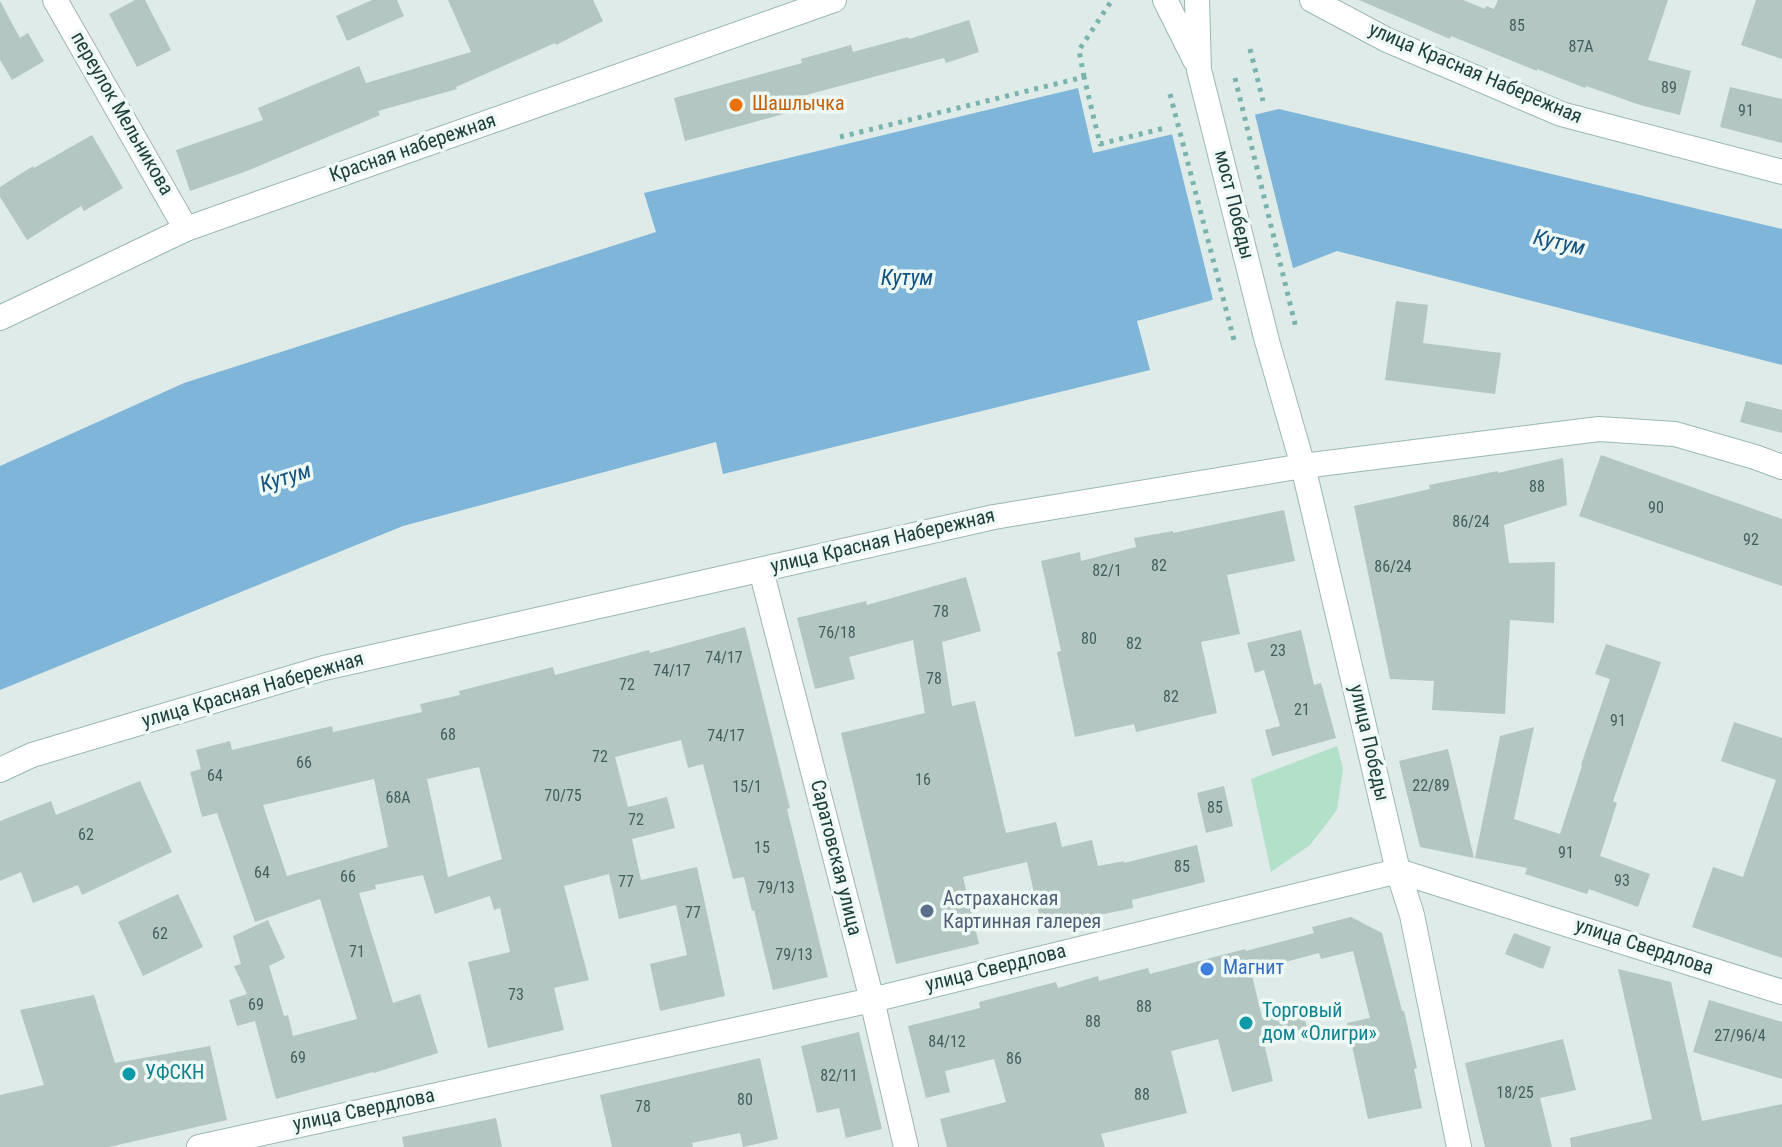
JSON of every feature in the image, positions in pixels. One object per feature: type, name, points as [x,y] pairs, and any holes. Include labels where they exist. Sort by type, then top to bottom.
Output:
[{"type":"main road","name":"переулок Мельникова","points":[[55,0],[186,229]]},
{"type":"main road","name":"Красная набережная","points":[[0,318],[186,229],[834,0]]},
{"type":"main road","points":[[1165,0],[1199,70]]},
{"type":"main road","points":[[1197,0],[1199,70]]},
{"type":"main road","name":"улица Красная Набережная","points":[[1312,0],[1387,40],[1561,114],[1782,172]]},
{"type":"main road","name":"мост Победы","points":[[1199,70],[1267,341]]},
{"type":"main road","name":"улица Победы","points":[[1267,341],[1303,466],[1398,871],[1412,915],[1459,1147]]},
{"type":"main road","name":"улица Красная Набережная","points":[[0,770],[32,755],[324,668],[994,517],[1303,466],[1599,429],[1675,434],[1782,467]]},
{"type":"main road","name":"Саратовская улица","points":[[761,570],[872,1000],[906,1147]]},
{"type":"main road","name":"улица Свердлова","points":[[199,1147],[872,1000],[1398,871],[1782,992]]},
{"type":"path","points":[[1112,0],[1079,50],[1100,144],[1165,128]]},
{"type":"path","points":[[1250,49],[1263,101]]},
{"type":"path","points":[[840,137],[1084,77]]},
{"type":"path","points":[[1235,78],[1296,328]]},
{"type":"path","points":[[1170,94],[1235,344]]},
{"type":"green space","points":[[1337,746],[1343,769],[1337,810],[1310,845],[1271,872],[1251,779]]},
{"type":"water","name":"Кутум","points":[[1078,88],[1093,153],[1279,109],[1782,229],[1782,365],[1337,251],[1209,301],[1137,321],[1150,370],[723,474],[716,442],[403,526],[0,690],[0,466],[184,383],[656,232],[644,193]]},
{"type":"pier","points":[[1254,111],[1294,272],[1214,304],[1171,130]]},
{"type":"building","points":[[135,0],[145,0],[171,50],[137,67],[109,14]]},
{"type":"building","points":[[372,0],[397,0],[404,16],[347,41],[336,16]]},
{"type":"building","points":[[448,0],[593,0],[603,21],[457,89],[378,111],[380,115],[247,171],[190,191],[176,150],[263,120],[258,108],[359,66],[366,83],[471,52]]},
{"type":"building","points":[[1359,0],[1463,0],[1485,9],[1486,6],[1494,9],[1498,0],[1668,0],[1648,60],[1691,71],[1680,115],[1537,71],[1451,36],[1450,39]]},
{"type":"building","points":[[1756,0],[1782,0],[1782,59],[1741,45]]},
{"type":"building","points":[[0,1],[20,38],[28,33],[44,61],[12,80],[0,60]]},
{"type":"building","points":[[969,20],[979,52],[946,63],[944,58],[795,98],[798,110],[685,141],[674,98],[802,63],[801,59],[851,45],[853,52]]},
{"type":"building","points":[[1730,87],[1782,99],[1782,143],[1720,127]]},
{"type":"building","points":[[92,135],[123,188],[84,211],[81,206],[27,240],[0,197],[0,187]]},
{"type":"building","points":[[1396,301],[1428,305],[1423,343],[1501,353],[1495,394],[1385,380]]},
{"type":"building","points":[[1746,401],[1782,410],[1782,433],[1740,422]]},
{"type":"building","points":[[1601,455],[1782,519],[1782,586],[1579,516]]},
{"type":"building","points":[[1563,458],[1567,505],[1504,525],[1509,563],[1555,562],[1554,623],[1510,620],[1505,714],[1432,710],[1434,681],[1390,679],[1354,506],[1430,489],[1429,485]]},
{"type":"building","points":[[1284,510],[1295,561],[1227,575],[1240,634],[1201,642],[1217,713],[1136,732],[1134,724],[1075,737],[1057,652],[1061,651],[1041,561],[1080,552],[1081,561],[1136,547],[1134,538]]},
{"type":"building","points":[[966,577],[981,631],[942,642],[952,706],[975,701],[1006,833],[1056,822],[1062,847],[1092,840],[1098,866],[1124,863],[1197,845],[1205,882],[1132,900],[1133,908],[1042,927],[1027,862],[963,877],[979,944],[896,964],[841,733],[925,713],[913,640],[849,657],[855,679],[815,689],[797,618],[866,601],[867,605]]},
{"type":"building","points":[[745,627],[828,977],[773,990],[744,877],[733,879],[703,764],[688,768],[681,740],[615,757],[628,807],[667,797],[675,828],[632,839],[641,880],[697,867],[725,996],[660,1011],[650,964],[687,955],[676,905],[619,919],[609,874],[564,886],[589,980],[554,988],[564,1030],[488,1048],[468,962],[510,952],[500,908],[494,910],[490,896],[435,914],[423,875],[375,885],[376,889],[359,893],[393,1003],[420,994],[438,1053],[276,1099],[255,1021],[237,1026],[229,1000],[247,994],[234,966],[241,964],[233,936],[268,920],[285,958],[269,966],[293,1036],[357,1019],[320,899],[255,922],[217,813],[202,817],[190,772],[201,769],[196,750],[230,741],[232,750],[332,726],[333,732],[422,712],[420,704],[553,667],[555,675],[649,650],[650,653]],"holes":[[[479,767],[502,859],[448,877],[427,779]],[[374,779],[388,847],[287,876],[263,805]]]},
{"type":"building","points":[[1301,630],[1314,685],[1321,683],[1336,738],[1272,756],[1265,730],[1280,726],[1264,670],[1255,673],[1247,643]]},
{"type":"building","points":[[1606,644],[1661,662],[1613,801],[1617,803],[1600,856],[1650,874],[1638,907],[1589,889],[1587,894],[1525,874],[1527,868],[1475,858],[1500,736],[1534,727],[1514,819],[1560,834],[1610,679],[1595,674]]},
{"type":"building","points":[[1734,722],[1782,738],[1782,958],[1692,927],[1713,867],[1743,877],[1776,780],[1721,761]]},
{"type":"building","points":[[1448,749],[1474,858],[1420,847],[1399,761]]},
{"type":"building","points":[[140,781],[172,852],[82,895],[78,885],[33,903],[21,872],[0,881],[0,821],[51,801],[56,815]]},
{"type":"building","points":[[1224,786],[1233,826],[1206,833],[1197,793]]},
{"type":"building","points":[[178,894],[203,947],[143,976],[118,922]]},
{"type":"building","points":[[1351,917],[1382,933],[1404,1011],[1422,1108],[1368,1119],[1347,1023],[1370,1018],[1353,951],[1321,959],[1319,953],[1251,971],[1262,1018],[1302,1008],[1307,1028],[1263,1039],[1273,1081],[1232,1092],[1218,1039],[1171,1051],[1187,1113],[1101,1134],[1105,1147],[947,1147],[940,1119],[1006,1102],[994,1059],[945,1071],[950,1092],[926,1098],[908,1026],[980,1008],[979,1002],[1056,982],[1058,988],[1098,976],[1099,981],[1148,968],[1150,974],[1246,951],[1314,933],[1312,927]]},
{"type":"building","points":[[1514,933],[1551,947],[1543,969],[1505,954]]},
{"type":"building","points":[[1618,969],[1671,982],[1702,1121],[1782,1104],[1782,1147],[1571,1147],[1570,1138],[1652,1119]]},
{"type":"building","name":"УФСКН","points":[[94,995],[115,1063],[210,1046],[227,1120],[109,1147],[0,1147],[0,1095],[44,1085],[20,1010]]},
{"type":"building","points":[[1709,1000],[1782,1022],[1782,1079],[1693,1052]]},
{"type":"building","points":[[859,1032],[882,1129],[846,1138],[839,1108],[817,1113],[801,1046]]},
{"type":"building","points":[[1563,1039],[1576,1090],[1540,1098],[1552,1147],[1485,1147],[1465,1063]]},
{"type":"building","points":[[760,1058],[778,1139],[743,1147],[740,1133],[692,1143],[693,1147],[612,1147],[600,1095]]},
{"type":"building","points":[[496,1118],[502,1147],[404,1147],[402,1137]]},
{"type":"place","name":"Шашлычка","points":[[736,105]]},
{"type":"place","name":"Астраханская Картинная галерея","points":[[927,911]]},
{"type":"place","name":"Магнит","points":[[1207,969]]},
{"type":"place","name":"Торговый дом «Олигри»","points":[[1246,1023]]},
{"type":"place","name":"УФСКН","points":[[129,1074]]}]
